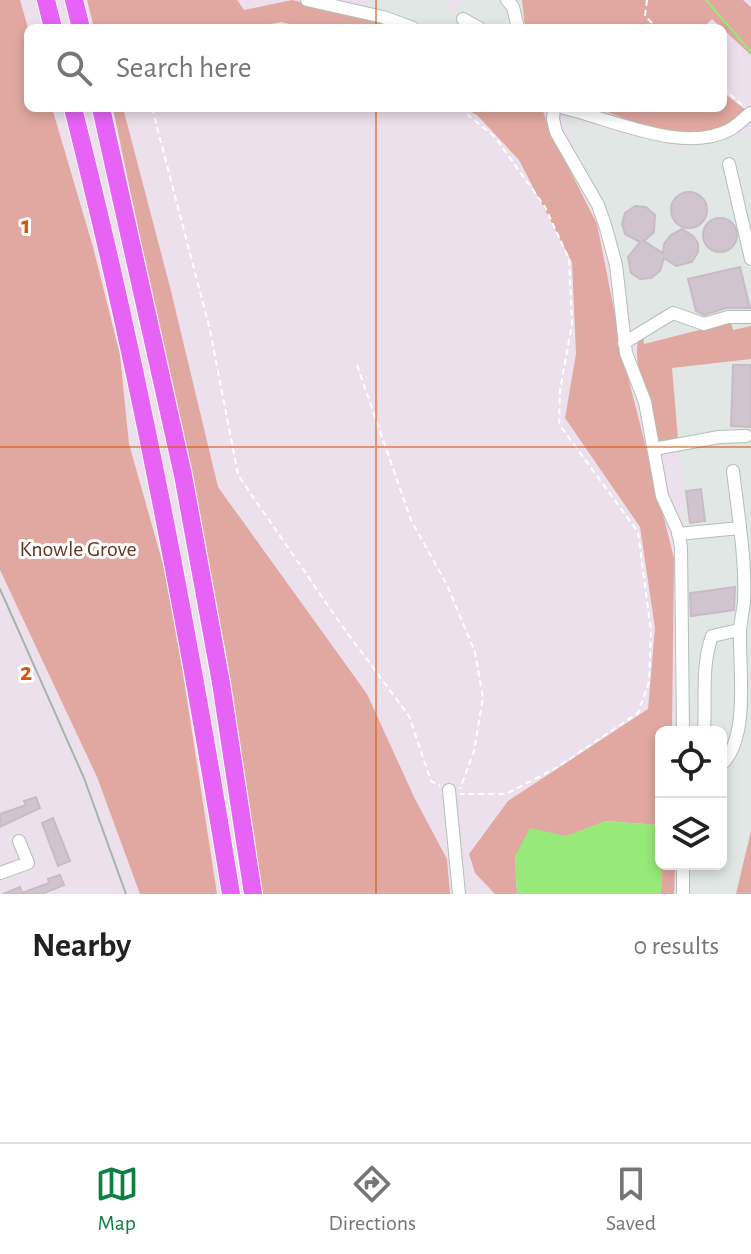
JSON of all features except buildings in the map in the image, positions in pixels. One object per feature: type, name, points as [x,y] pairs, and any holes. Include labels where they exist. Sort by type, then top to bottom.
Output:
[{"type":"highway","points":[[46,0],[52,24]]},
{"type":"highway","points":[[74,0],[80,24]]},
{"type":"highway","points":[[74,112],[161,493],[231,894]]},
{"type":"highway","points":[[102,112],[183,475],[224,698],[253,894]]},
{"type":"street","points":[[307,0],[402,24]]},
{"type":"street","points":[[507,0],[513,7],[517,24]]},
{"type":"street","points":[[463,19],[472,24]]},
{"type":"street","points":[[554,112],[556,132],[598,205],[606,228],[616,265],[626,353],[645,402],[662,496],[678,534],[682,562],[683,726]]},
{"type":"street","points":[[579,112],[676,138],[705,138],[729,130],[751,114]]},
{"type":"street","points":[[729,164],[751,259]]},
{"type":"street","points":[[624,343],[673,313],[704,324],[728,317],[751,317]]},
{"type":"street","points":[[654,449],[719,437],[746,436]]},
{"type":"street","points":[[727,759],[731,755],[741,712],[739,630],[744,601],[733,471]]},
{"type":"street","points":[[678,534],[740,528]]},
{"type":"street","points":[[704,726],[707,679],[704,657],[712,636],[739,630]]},
{"type":"street","points":[[449,790],[459,894]]},
{"type":"street","points":[[0,873],[29,868],[19,841]]},
{"type":"street","points":[[683,870],[683,894]]},
{"type":"path","points":[[647,0],[645,16],[653,24]]},
{"type":"path","points":[[727,92],[751,114]]},
{"type":"path","points":[[153,112],[210,330],[238,475],[340,623],[409,716],[431,781],[449,790]]},
{"type":"path","points":[[357,365],[411,520],[447,585],[475,652],[483,698],[474,751],[458,794],[506,794],[556,768],[638,713],[649,682],[651,631],[638,532],[559,424],[560,391],[572,323],[569,259],[545,207],[495,137],[464,112]]},
{"type":"shaded area","points":[[369,0],[450,0],[446,9],[456,14],[462,0],[522,0],[525,24],[414,24],[368,3]]},
{"type":"shaded area","points":[[571,117],[589,125],[684,148],[751,132],[751,326],[733,330],[730,322],[644,344],[636,326],[626,326],[626,293],[610,220],[575,148],[566,121]]},
{"type":"shaded area","points":[[751,359],[751,831],[736,894],[689,894],[689,870],[727,870],[727,726],[688,726],[683,490],[671,367]]},
{"type":"shaded area","points":[[606,821],[655,825],[655,870],[661,870],[660,894],[517,894],[515,856],[530,828],[566,836]]},
{"type":"green space","name":"Knowle Grove","points":[[0,0],[20,0],[27,24],[24,24],[24,112],[53,112],[93,247],[120,355],[129,444],[170,589],[217,894],[140,894],[97,777],[0,570]]},
{"type":"green space","points":[[87,0],[237,0],[244,10],[292,0],[390,24],[281,22],[93,24]]},
{"type":"green space","points":[[522,0],[743,0],[751,7],[751,55],[727,33],[727,24],[717,24],[712,19],[707,24],[525,24]]},
{"type":"green space","points":[[727,95],[748,112],[719,130],[676,138],[608,112],[727,112]]},
{"type":"green space","points":[[114,112],[124,112],[218,487],[367,694],[415,799],[447,859],[450,894],[261,894],[226,653]]},
{"type":"green space","points":[[471,112],[543,112],[597,224],[625,365],[674,558],[672,726],[655,726],[655,825],[606,821],[515,856],[517,894],[495,894],[475,873],[469,854],[508,801],[648,709],[655,628],[640,527],[565,418],[576,354],[572,262],[519,160]]},
{"type":"green space","points":[[731,322],[733,330],[751,326],[751,359],[672,368],[678,439],[660,442],[640,378],[638,339],[643,336],[644,344]]},
{"type":"green space","points":[[751,831],[751,894],[736,894]]},
{"type":"green space","points":[[661,870],[675,870],[674,894],[660,894]]},
{"type":"waterway","points":[[706,0],[727,24]]},
{"type":"waterway","points":[[727,24],[751,52]]},
{"type":"railway","points":[[0,589],[84,778],[126,894]]}]
